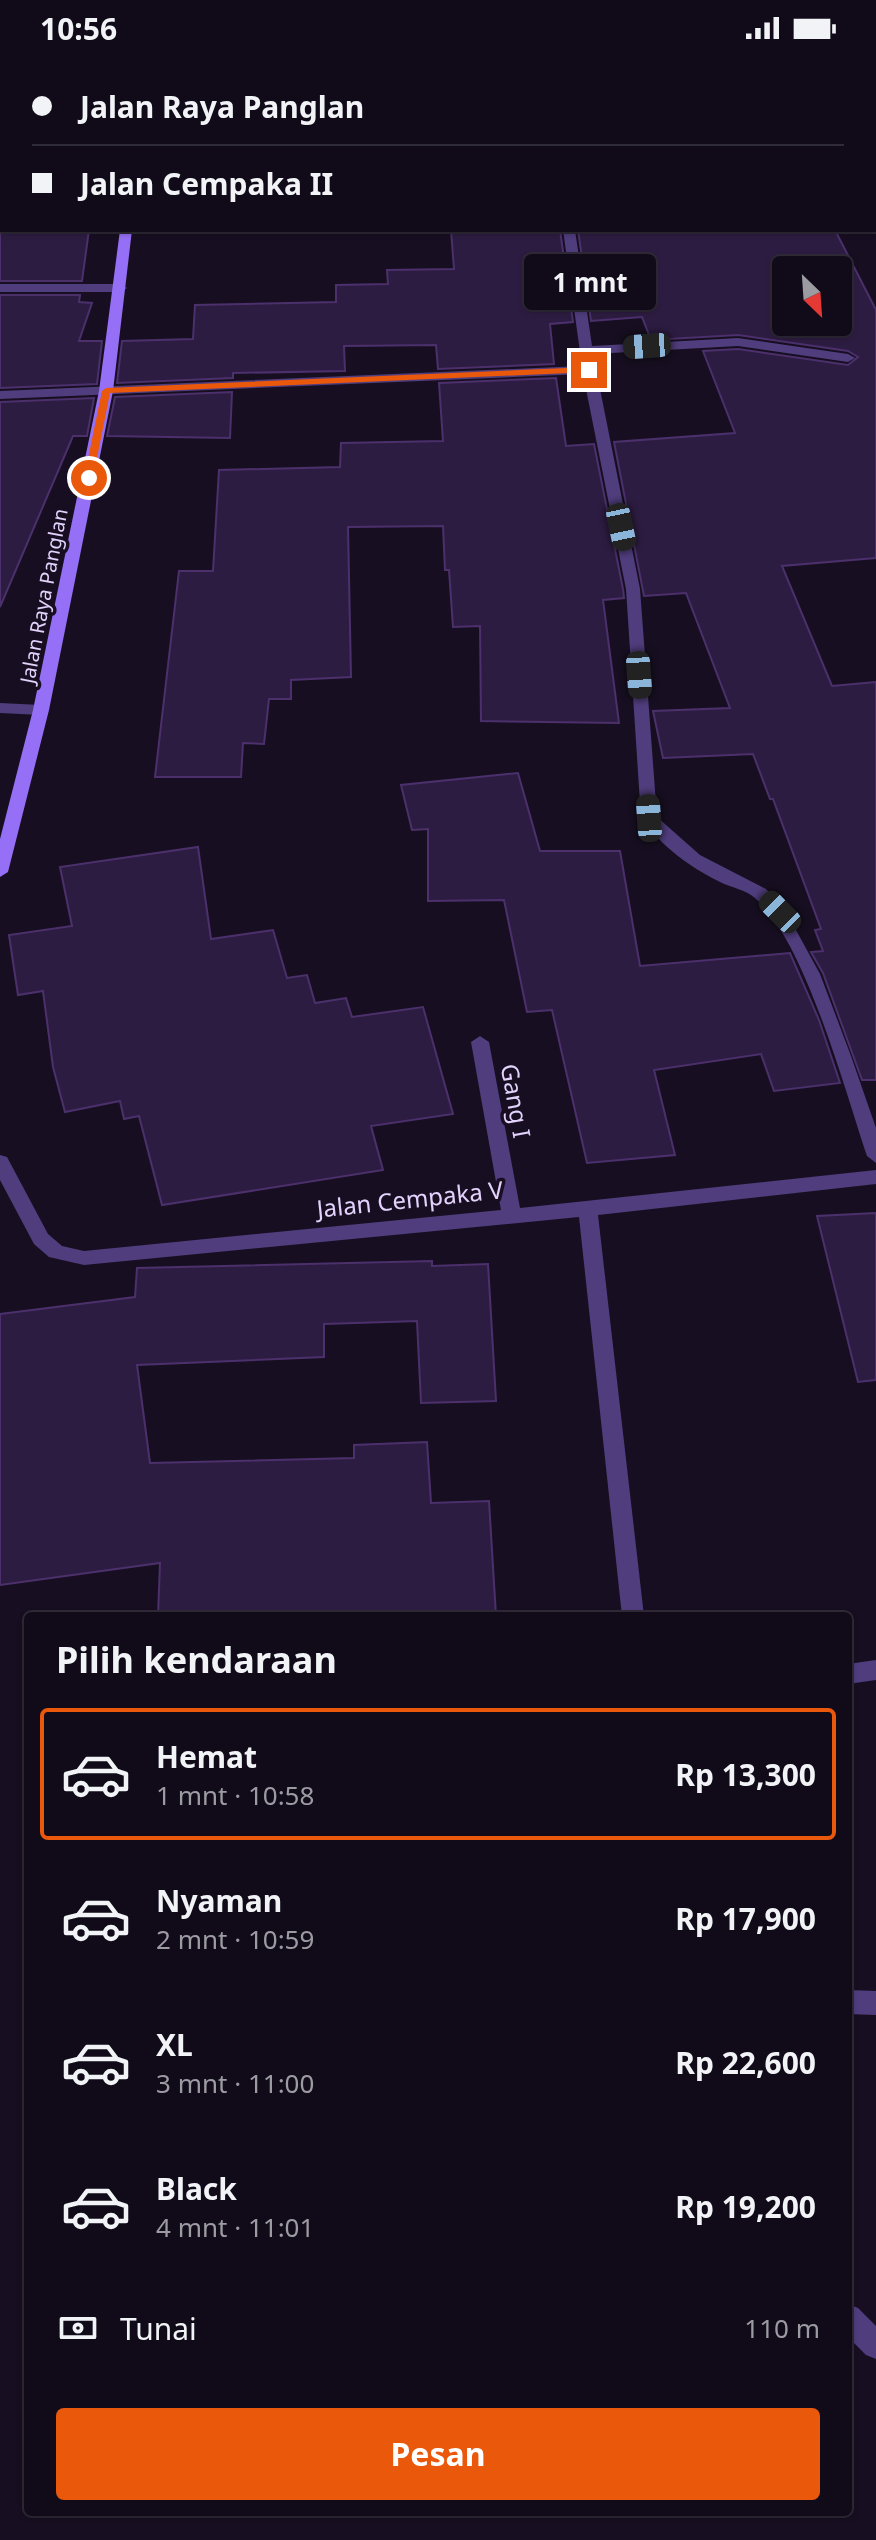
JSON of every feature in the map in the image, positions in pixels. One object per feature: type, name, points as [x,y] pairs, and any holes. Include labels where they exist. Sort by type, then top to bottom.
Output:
[{"type":"street","name":"Jalan Raya Panglan","points":[[0,872],[41,710],[106,391],[126,232]]},
{"type":"street","points":[[569,232],[589,370],[633,589],[649,818],[680,849],[725,878],[760,893],[780,912],[811,977],[876,1156]]},
{"type":"street","points":[[0,288],[121,288]]},
{"type":"street","points":[[588,350],[738,342],[848,358]]},
{"type":"street","points":[[0,395],[589,370]]},
{"type":"street","points":[[0,708],[41,710]]},
{"type":"street","name":"Gang I","points":[[480,1042],[512,1216]]},
{"type":"street","name":"Jalan Cempaka V","points":[[0,1162],[41,1239],[56,1252],[84,1258],[588,1209],[876,1177]]},
{"type":"street","points":[[588,1209],[633,1612]]},
{"type":"street","points":[[852,1673],[876,1670]]},
{"type":"street","points":[[852,2002],[876,2003]]},
{"type":"street","points":[[852,2322],[876,2345]]},
{"type":"building","points":[[0,232],[89,232],[82,281],[0,281]]},
{"type":"building","points":[[451,232],[560,232],[573,322],[550,324],[554,364],[438,369],[436,345],[344,346],[345,371],[233,373],[233,378],[117,383],[122,341],[193,339],[195,305],[336,302],[336,285],[388,284],[387,270],[454,269]]},
{"type":"building","points":[[578,232],[836,232],[848,256],[772,256],[772,336],[852,336],[852,263],[876,310],[876,558],[782,566],[832,686],[876,682],[876,1080],[862,1080],[823,973],[811,952],[823,951],[815,930],[821,929],[753,754],[663,758],[653,711],[730,708],[686,593],[644,596],[614,442],[735,433],[703,351],[738,349],[848,365],[858,357],[848,351],[738,335],[651,340],[642,317],[591,321]]},
{"type":"building","points":[[0,295],[80,295],[79,302],[92,303],[79,341],[102,341],[97,384],[0,388]]},
{"type":"building","points":[[556,378],[566,446],[594,444],[623,589],[624,598],[603,600],[619,723],[481,721],[480,626],[453,627],[443,526],[348,527],[351,677],[291,680],[291,699],[269,699],[264,744],[243,743],[241,777],[155,777],[179,571],[213,571],[219,470],[340,467],[341,443],[443,441],[439,383]]},
{"type":"building","points":[[232,392],[230,438],[107,436],[115,397]]},
{"type":"building","points":[[94,398],[87,436],[73,436],[0,607],[0,402]]},
{"type":"building","points":[[518,773],[540,851],[620,851],[640,966],[790,953],[819,1020],[840,1083],[774,1091],[761,1054],[654,1070],[675,1155],[587,1163],[552,1010],[527,1012],[504,900],[428,901],[428,829],[412,830],[401,785]]},
{"type":"building","points":[[198,847],[211,939],[273,930],[287,978],[307,975],[315,1003],[346,998],[352,1017],[423,1007],[453,1114],[371,1126],[383,1170],[162,1205],[139,1116],[124,1119],[120,1101],[65,1112],[53,1067],[43,991],[18,995],[9,935],[72,926],[60,867]]},
{"type":"building","points":[[876,1213],[876,1380],[858,1382],[817,1216]]},
{"type":"building","points":[[432,1261],[432,1266],[488,1264],[496,1401],[421,1403],[417,1321],[324,1324],[324,1357],[137,1365],[150,1463],[354,1458],[354,1445],[427,1442],[431,1503],[489,1501],[496,1612],[158,1612],[160,1563],[0,1585],[0,1314],[135,1297],[137,1268]]},
{"type":"route","points":[[89,478],[106,391],[589,370]]}]
